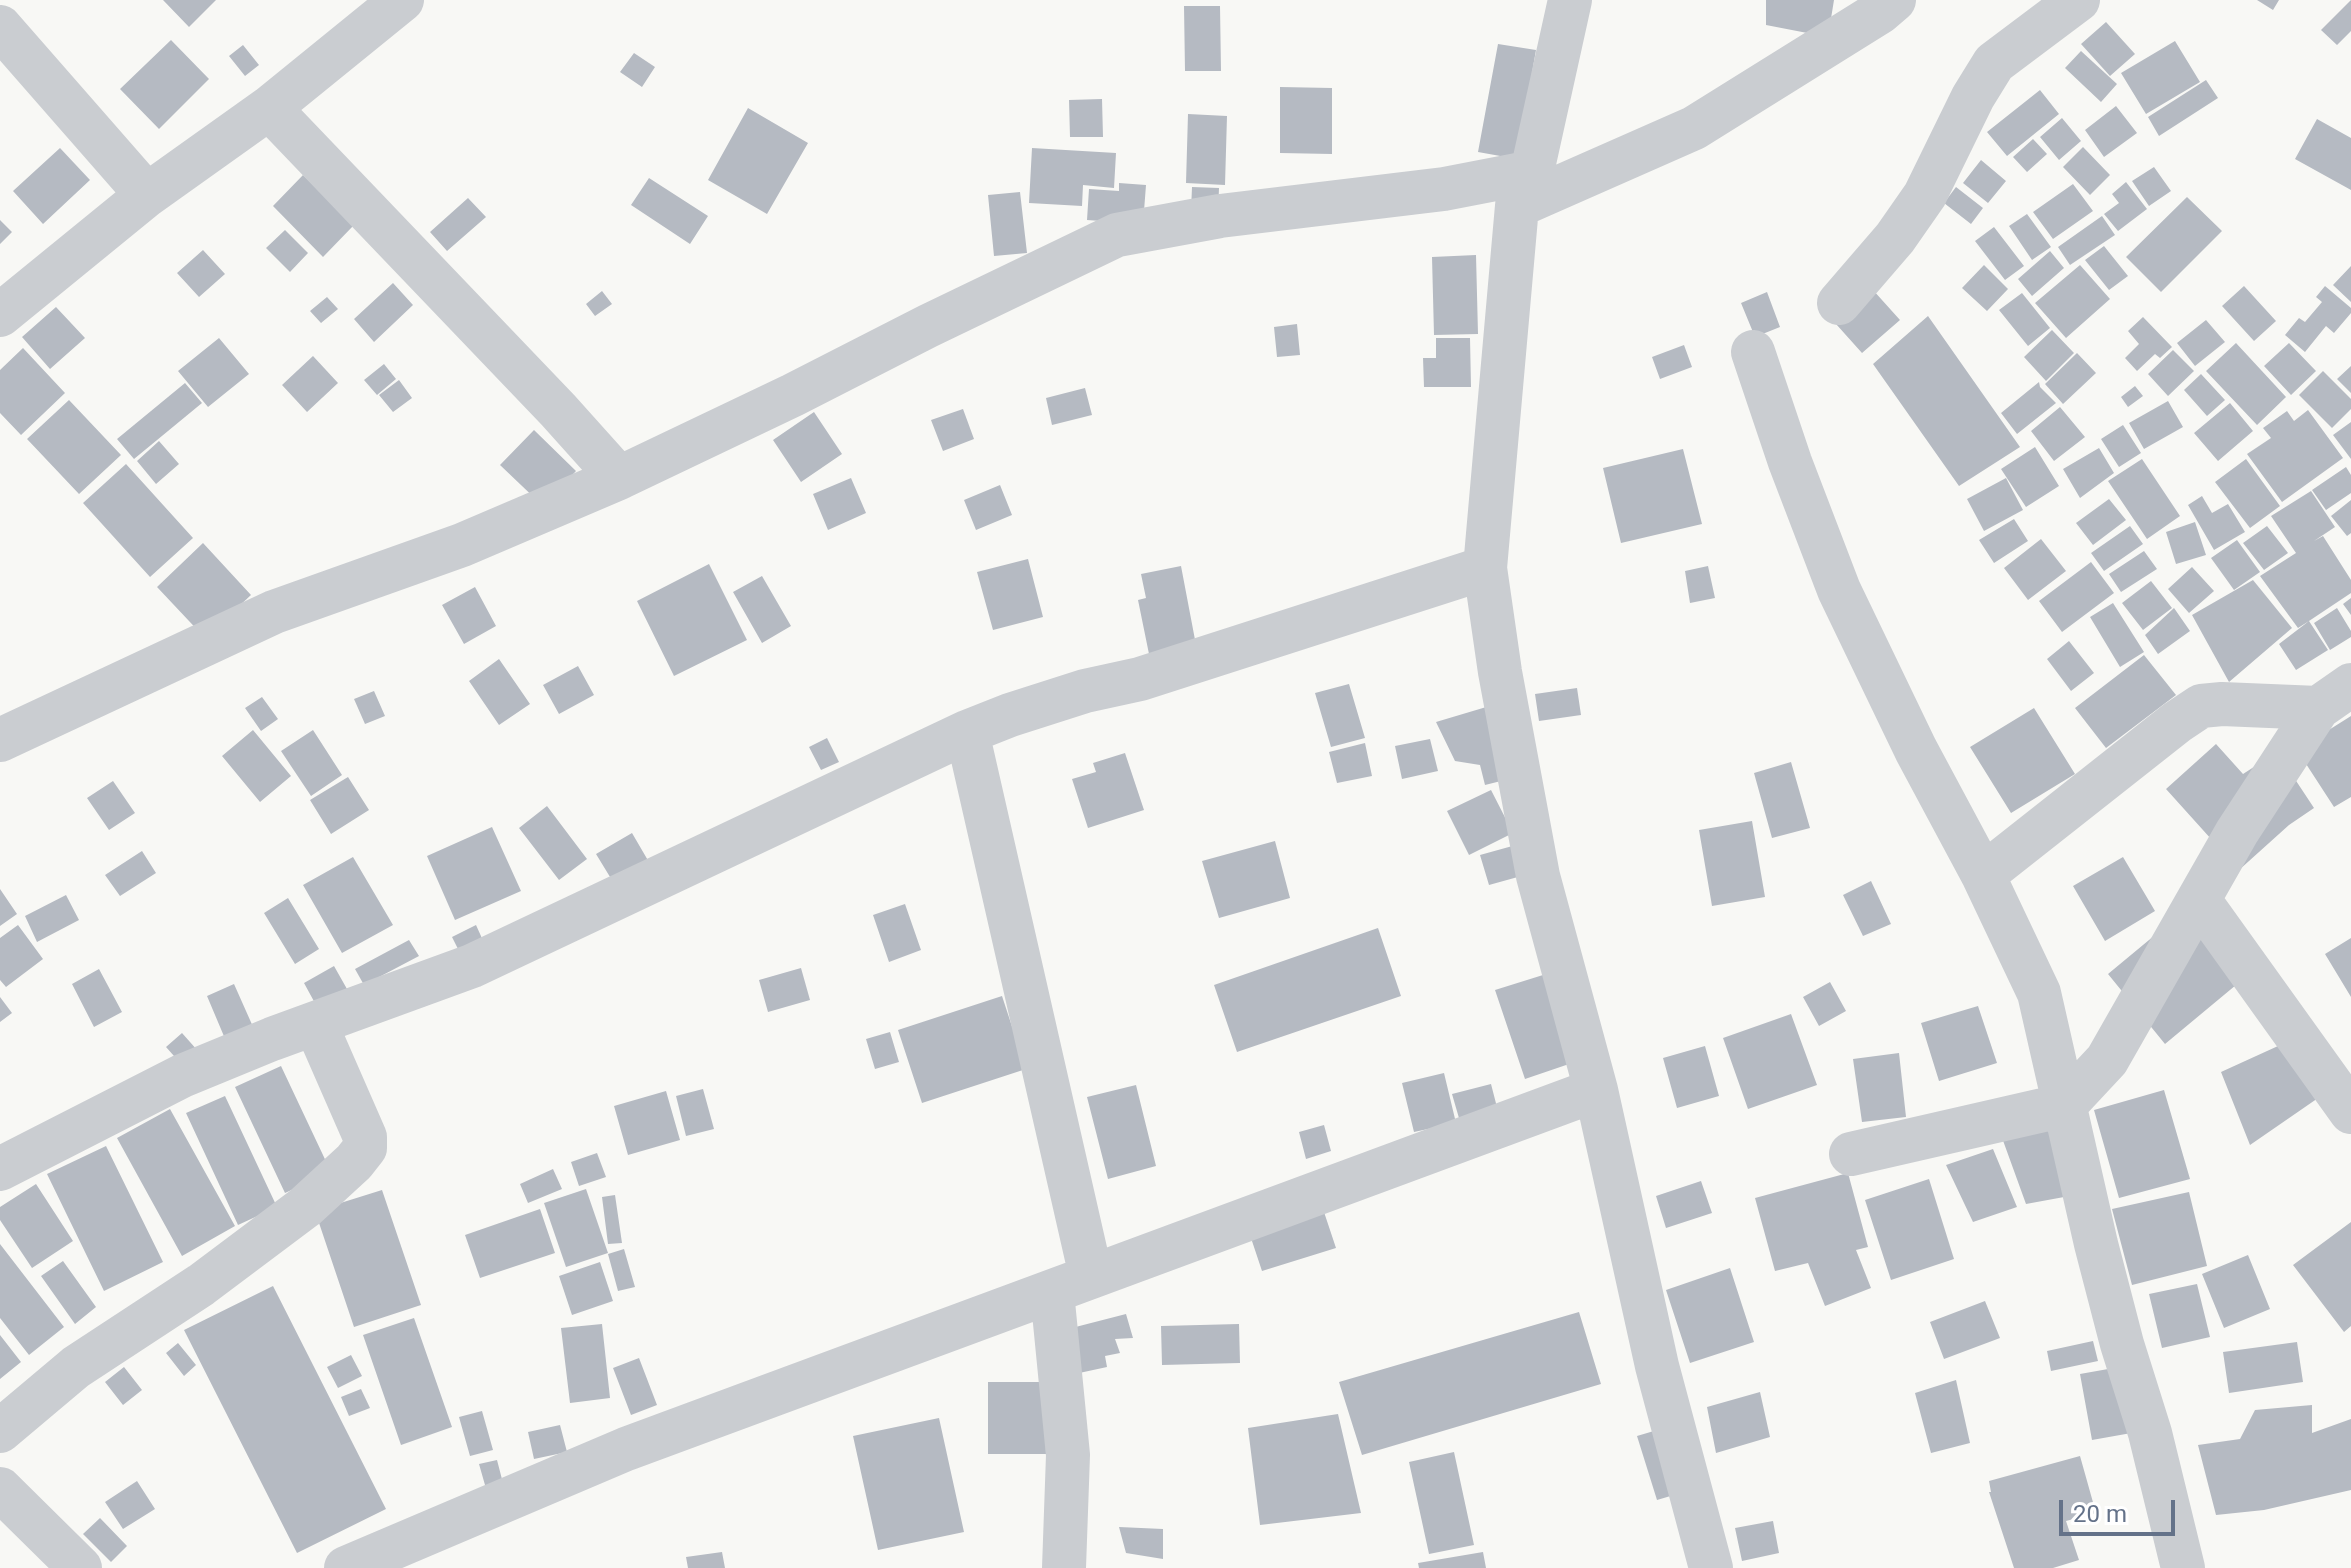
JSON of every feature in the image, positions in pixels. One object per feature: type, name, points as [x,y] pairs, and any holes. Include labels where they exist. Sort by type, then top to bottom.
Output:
[{"type":"street","points":[[0,315],[147,195],[269,108],[402,0]]},
{"type":"street","points":[[1570,0],[1525,189],[1485,568],[1500,672],[1538,876],[1596,1090],[1657,1366],[1711,1568]]},
{"type":"street","points":[[0,740],[274,612],[462,545],[619,478],[1117,235],[1220,216],[1444,189],[1525,189],[1694,128],[1880,12],[1894,0]]},
{"type":"street","points":[[1839,303],[1895,238],[1925,195],[1973,97],[1994,63],[2078,0]]},
{"type":"street","points":[[0,27],[147,195]]},
{"type":"street","points":[[269,108],[558,410],[619,478]]},
{"type":"street","points":[[1753,352],[1790,462],[1839,590],[2039,993],[2096,1244],[2122,1344],[2150,1433],[2183,1568]]},
{"type":"street","points":[[0,1169],[182,1076],[272,1039],[472,966],[967,732],[1085,691],[1140,679],[1485,568]]},
{"type":"street","points":[[1983,875],[2201,706],[2335,696]]},
{"type":"street","points":[[1851,1154],[2065,1105],[2107,1060],[2237,832],[2335,696]]},
{"type":"street","points":[[967,732],[1072,1284],[1064,1568]]},
{"type":"street","points":[[2199,900],[2351,1112]]},
{"type":"street","points":[[0,1431],[76,1367],[201,1285],[305,1207],[365,1148],[365,1137],[316,1025]]},
{"type":"street","points":[[346,1568],[626,1449],[1596,1090]]},
{"type":"street","points":[[0,1489],[80,1568]]},
{"type":"building","points":[[163,0],[216,0],[189,27]]},
{"type":"building","points":[[1766,0],[1834,0],[1828,37],[1766,25]]},
{"type":"building","points":[[2257,0],[2279,0],[2273,10]]},
{"type":"building","points":[[2351,0],[2351,31],[2337,45],[2321,30]]},
{"type":"building","points":[[1184,6],[1220,6],[1221,71],[1185,71]]},
{"type":"building","points":[[2106,22],[2135,54],[2110,76],[2081,44]]},
{"type":"building","points":[[171,40],[209,79],[159,129],[120,89]]},
{"type":"building","points":[[2175,41],[2200,82],[2146,114],[2121,73]]},
{"type":"building","points":[[1498,44],[1536,50],[1517,159],[1478,152]]},
{"type":"building","points":[[243,45],[259,65],[245,76],[229,56]]},
{"type":"building","points":[[2081,51],[2117,84],[2101,102],[2065,68]]},
{"type":"building","points":[[634,53],[655,67],[642,87],[620,72]]},
{"type":"building","points":[[2206,80],[2218,98],[2159,136],[2148,117]]},
{"type":"building","points":[[1280,87],[1332,88],[1332,154],[1280,153]]},
{"type":"building","points":[[2040,90],[2059,114],[2007,156],[1987,132]]},
{"type":"building","points":[[1102,99],[1103,137],[1070,137],[1069,100]]},
{"type":"building","points":[[2116,106],[2137,133],[2104,157],[2085,130]]},
{"type":"building","points":[[748,108],[808,143],[767,214],[708,180]]},
{"type":"building","points":[[1188,114],[1227,116],[1225,185],[1186,183]]},
{"type":"building","points":[[2062,118],[2081,141],[2059,160],[2040,137]]},
{"type":"building","points":[[2317,119],[2351,138],[2351,190],[2295,159]]},
{"type":"building","points":[[2033,139],[2047,154],[2027,172],[2013,157]]},
{"type":"building","points":[[2083,147],[2110,175],[2090,195],[2063,167]]},
{"type":"building","points":[[60,148],[90,180],[43,224],[13,191]]},
{"type":"building","points":[[1032,148],[1116,153],[1114,188],[1083,185],[1082,206],[1029,203]]},
{"type":"building","points":[[1981,160],[2006,181],[1988,203],[1963,183]]},
{"type":"building","points":[[2154,167],[2171,191],[2149,206],[2132,181]]},
{"type":"building","points":[[303,175],[354,225],[323,257],[273,206]]},
{"type":"building","points":[[649,178],[708,216],[690,244],[631,205]]},
{"type":"building","points":[[2126,182],[2147,209],[2118,231],[2104,214],[2119,203],[2112,194]]},
{"type":"building","points":[[1119,183],[1146,185],[1143,224],[1087,220],[1089,189],[1119,191]]},
{"type":"building","points":[[2073,184],[2093,211],[2053,239],[2033,212]]},
{"type":"building","points":[[1192,187],[1219,188],[1218,212],[1191,211]]},
{"type":"building","points":[[1956,187],[1983,208],[1971,224],[1944,203]]},
{"type":"building","points":[[1020,192],[1027,253],[994,256],[988,195]]},
{"type":"building","points":[[2187,197],[2222,231],[2161,292],[2126,257]]},
{"type":"building","points":[[468,198],[486,217],[447,251],[430,232]]},
{"type":"building","points":[[2027,214],[2051,247],[2032,260],[2009,226]]},
{"type":"building","points":[[2102,216],[2115,235],[2070,265],[2058,247]]},
{"type":"building","points":[[0,220],[12,232],[0,244]]},
{"type":"building","points":[[1994,227],[2024,266],[2005,280],[1975,241]]},
{"type":"building","points":[[285,230],[308,253],[290,272],[266,248]]},
{"type":"building","points":[[2104,246],[2128,276],[2109,290],[2085,260]]},
{"type":"building","points":[[203,250],[225,274],[199,297],[177,273]]},
{"type":"building","points":[[2050,251],[2064,268],[2032,296],[2018,279]]},
{"type":"building","points":[[1476,255],[1478,334],[1434,335],[1432,257]]},
{"type":"building","points":[[1984,265],[2008,289],[1987,311],[1962,288]]},
{"type":"building","points":[[2080,265],[2110,299],[2066,338],[2035,303]]},
{"type":"building","points":[[2351,266],[2351,302],[2333,285]]},
{"type":"building","points":[[393,283],[413,305],[374,342],[354,319]]},
{"type":"building","points":[[2244,286],[2276,321],[2254,341],[2222,306]]},
{"type":"building","points":[[2325,286],[2351,308],[2351,313],[2334,333],[2326,326],[2305,352],[2285,335],[2299,318],[2305,322],[2322,302],[2316,297]]},
{"type":"building","points":[[1873,290],[1900,320],[1862,353],[1836,324]]},
{"type":"building","points":[[602,291],[612,304],[595,316],[586,304]]},
{"type":"building","points":[[1767,292],[1780,327],[1755,337],[1741,303]]},
{"type":"building","points":[[2022,293],[2050,328],[2028,346],[1999,310]]},
{"type":"building","points":[[327,297],[338,309],[321,323],[310,311]]},
{"type":"building","points":[[56,307],[85,338],[50,369],[22,337]]},
{"type":"building","points":[[1928,316],[2020,447],[1959,486],[1873,364]]},
{"type":"building","points":[[2143,317],[2172,347],[2160,358],[2155,354],[2137,371],[2125,358],[2139,344],[2128,331]]},
{"type":"building","points":[[2206,320],[2225,342],[2195,366],[2177,343]]},
{"type":"building","points":[[1297,324],[1300,355],[1277,357],[1274,327]]},
{"type":"building","points":[[2052,330],[2074,353],[2046,381],[2024,357]]},
{"type":"building","points":[[219,338],[249,374],[208,407],[178,371]]},
{"type":"building","points":[[1436,338],[1470,338],[1471,387],[1424,387],[1423,358],[1436,358]]},
{"type":"building","points":[[2236,343],[2286,397],[2257,425],[2206,371]]},
{"type":"building","points":[[2289,343],[2316,371],[2291,395],[2264,366]]},
{"type":"building","points":[[1684,345],[1692,367],[1660,379],[1652,357]]},
{"type":"building","points":[[23,348],[65,393],[21,435],[0,413],[0,370]]},
{"type":"building","points":[[2173,350],[2194,371],[2168,396],[2148,374]]},
{"type":"building","points":[[2077,353],[2096,373],[2063,404],[2045,384]]},
{"type":"building","points":[[313,356],[338,383],[307,412],[282,385]]},
{"type":"building","points":[[384,364],[396,379],[377,395],[364,380]]},
{"type":"building","points":[[2351,366],[2351,393],[2337,379]]},
{"type":"building","points":[[2323,371],[2351,399],[2351,409],[2332,428],[2299,395]]},
{"type":"building","points":[[2201,374],[2225,400],[2207,416],[2184,390]]},
{"type":"building","points":[[399,380],[412,398],[393,412],[379,395]]},
{"type":"building","points":[[2039,382],[2056,403],[2017,434],[2001,413]]},
{"type":"building","points":[[185,383],[202,403],[134,459],[117,439]]},
{"type":"building","points":[[2135,386],[2143,396],[2128,407],[2121,397]]},
{"type":"building","points":[[1085,388],[1092,415],[1052,425],[1046,398]]},
{"type":"building","points":[[69,400],[121,455],[79,494],[27,439]]},
{"type":"building","points":[[2168,401],[2183,427],[2144,449],[2129,423]]},
{"type":"building","points":[[2230,403],[2253,431],[2218,461],[2194,433]]},
{"type":"building","points":[[2060,407],[2085,437],[2054,461],[2031,431]]},
{"type":"building","points":[[963,409],[974,439],[943,451],[931,420]]},
{"type":"building","points":[[2308,410],[2343,458],[2282,502],[2247,454],[2271,438],[2263,428],[2287,411],[2294,421]]},
{"type":"building","points":[[814,412],[842,454],[801,482],[773,440]]},
{"type":"building","points":[[2351,422],[2351,459],[2333,435]]},
{"type":"building","points":[[2123,425],[2141,453],[2119,467],[2101,439]]},
{"type":"building","points":[[534,430],[576,471],[543,506],[500,465]]},
{"type":"building","points":[[159,441],[179,464],[156,484],[137,461]]},
{"type":"building","points":[[2035,447],[2059,486],[2026,507],[2001,469]]},
{"type":"building","points":[[2099,448],[2114,473],[2080,498],[2063,469]]},
{"type":"building","points":[[1683,449],[1702,524],[1621,543],[1603,468]]},
{"type":"building","points":[[2142,459],[2180,516],[2147,539],[2108,481]]},
{"type":"building","points":[[2246,459],[2280,506],[2250,528],[2215,482]]},
{"type":"building","points":[[126,464],[193,538],[150,577],[83,503]]},
{"type":"building","points":[[2346,467],[2351,475],[2351,493],[2326,510],[2312,490]]},
{"type":"building","points":[[851,478],[866,513],[828,530],[813,494]]},
{"type":"building","points":[[2006,478],[2023,510],[1984,531],[1967,499]]},
{"type":"building","points":[[1000,485],[1012,515],[976,530],[964,500]]},
{"type":"building","points":[[2311,491],[2335,527],[2314,541],[2323,536],[2351,580],[2351,593],[2298,628],[2260,576],[2296,553],[2271,516]]},
{"type":"building","points":[[2202,496],[2212,513],[2228,504],[2245,532],[2214,550],[2188,505]]},
{"type":"building","points":[[2109,499],[2126,520],[2093,545],[2076,523]]},
{"type":"building","points":[[2351,500],[2351,533],[2347,536],[2331,516]]},
{"type":"building","points":[[2014,519],[2028,541],[1994,563],[1979,540]]},
{"type":"building","points":[[2195,522],[2206,555],[2176,564],[2166,532]]},
{"type":"building","points":[[2130,526],[2143,544],[2104,571],[2091,553]]},
{"type":"building","points":[[2267,526],[2288,553],[2264,570],[2243,543]]},
{"type":"building","points":[[2041,539],[2066,571],[2028,600],[2004,568]]},
{"type":"building","points":[[2237,540],[2260,572],[2234,590],[2211,558]]},
{"type":"building","points":[[203,543],[251,595],[205,638],[157,587]]},
{"type":"building","points":[[2144,551],[2157,569],[2121,592],[2109,574]]},
{"type":"building","points":[[1028,559],[1043,617],[993,630],[977,572]]},
{"type":"building","points":[[2091,562],[2114,593],[2062,632],[2039,601]]},
{"type":"building","points":[[709,564],[747,640],[674,676],[637,601]]},
{"type":"building","points":[[1181,566],[1196,645],[1149,654],[1138,600],[1146,598],[1141,574]]},
{"type":"building","points":[[1708,566],[1715,598],[1690,603],[1685,571]]},
{"type":"building","points":[[2192,567],[2214,591],[2189,613],[2168,589]]},
{"type":"building","points":[[762,576],[791,626],[762,643],[733,592]]},
{"type":"building","points":[[2253,580],[2292,628],[2229,682],[2192,615]]},
{"type":"building","points":[[2151,581],[2172,608],[2143,630],[2122,603]]},
{"type":"building","points":[[475,587],[496,626],[464,644],[442,605]]},
{"type":"building","points":[[2351,598],[2351,615],[2343,604]]},
{"type":"building","points":[[2113,603],[2144,652],[2120,667],[2090,617]]},
{"type":"building","points":[[2174,608],[2190,631],[2158,654],[2145,635]]},
{"type":"building","points":[[2337,608],[2351,631],[2351,637],[2330,650],[2314,623]]},
{"type":"building","points":[[2309,621],[2328,650],[2296,670],[2279,644]]},
{"type":"building","points":[[2069,641],[2094,673],[2071,691],[2047,659]]},
{"type":"building","points":[[2144,655],[2176,695],[2106,748],[2075,708]]},
{"type":"building","points":[[499,659],[530,704],[499,725],[469,681]]},
{"type":"building","points":[[578,666],[594,695],[559,714],[543,685]]},
{"type":"building","points":[[1349,684],[1365,738],[1331,747],[1315,693]]},
{"type":"building","points":[[1577,688],[1581,715],[1539,721],[1535,694]]},
{"type":"building","points":[[374,691],[385,716],[365,724],[354,699]]},
{"type":"building","points":[[262,697],[278,719],[261,731],[245,708]]},
{"type":"building","points":[[1493,705],[1513,778],[1485,785],[1480,765],[1455,761],[1436,722]]},
{"type":"building","points":[[2034,708],[2075,774],[2011,813],[1970,747]]},
{"type":"building","points":[[2351,716],[2351,797],[2334,807],[2297,750]]},
{"type":"building","points":[[253,730],[291,776],[260,802],[222,756]]},
{"type":"building","points":[[313,730],[342,775],[311,796],[281,751]]},
{"type":"building","points":[[827,738],[839,762],[821,770],[809,747]]},
{"type":"building","points":[[1430,739],[1438,771],[1402,779],[1395,746]]},
{"type":"building","points":[[1365,743],[1372,776],[1337,783],[1329,752]]},
{"type":"building","points":[[2216,744],[2243,774],[2277,752],[2314,808],[2289,825],[2239,870],[2166,789]]},
{"type":"building","points":[[1125,753],[1144,810],[1088,828],[1072,779],[1096,772],[1093,763]]},
{"type":"building","points":[[1791,762],[1810,828],[1772,838],[1754,773]]},
{"type":"building","points":[[348,777],[369,810],[331,834],[310,800]]},
{"type":"building","points":[[113,781],[135,813],[109,830],[87,798]]},
{"type":"building","points":[[1491,790],[1513,833],[1469,855],[1447,811]]},
{"type":"building","points":[[547,806],[587,859],[559,880],[519,828]]},
{"type":"building","points":[[1752,821],[1765,897],[1712,906],[1699,830]]},
{"type":"building","points":[[492,827],[521,891],[455,920],[427,856]]},
{"type":"building","points":[[632,833],[653,869],[618,890],[596,854]]},
{"type":"building","points":[[1275,841],[1290,898],[1219,918],[1202,861]]},
{"type":"building","points":[[1516,845],[1525,875],[1489,885],[1480,855]]},
{"type":"building","points":[[142,851],[156,873],[120,896],[105,875]]},
{"type":"building","points":[[353,857],[393,925],[342,953],[303,885]]},
{"type":"building","points":[[2123,857],[2155,911],[2105,941],[2073,886]]},
{"type":"building","points":[[1871,881],[1891,924],[1863,936],[1843,895]]},
{"type":"building","points":[[0,889],[17,914],[0,926]]},
{"type":"building","points":[[66,895],[79,920],[37,942],[25,916]]},
{"type":"building","points":[[288,898],[319,949],[295,964],[264,913]]},
{"type":"building","points":[[905,904],[921,950],[889,962],[873,915]]},
{"type":"building","points":[[2184,911],[2242,980],[2165,1044],[2108,974]]},
{"type":"building","points":[[18,925],[43,959],[6,987],[0,980],[0,938]]},
{"type":"building","points":[[476,925],[485,945],[462,957],[452,937]]},
{"type":"building","points":[[1378,928],[1401,996],[1237,1052],[1214,985]]},
{"type":"building","points":[[2351,938],[2351,997],[2325,954]]},
{"type":"building","points":[[409,940],[419,956],[364,985],[355,969]]},
{"type":"building","points":[[334,966],[347,989],[316,1005],[304,983]]},
{"type":"building","points":[[801,968],[810,1000],[768,1012],[759,980]]},
{"type":"building","points":[[99,969],[122,1012],[94,1027],[72,984]]},
{"type":"building","points":[[1543,975],[1572,1063],[1525,1079],[1495,990]]},
{"type":"building","points":[[1830,982],[1846,1011],[1819,1026],[1803,997]]},
{"type":"building","points":[[234,984],[254,1029],[226,1041],[207,996]]},
{"type":"building","points":[[1002,996],[1026,1069],[922,1103],[898,1030]]},
{"type":"building","points":[[0,997],[12,1013],[0,1022]]},
{"type":"building","points":[[1978,1006],[1997,1063],[1939,1081],[1921,1023]]},
{"type":"building","points":[[1791,1014],[1817,1085],[1748,1109],[1723,1038]]},
{"type":"building","points":[[890,1032],[899,1062],[875,1069],[866,1039]]},
{"type":"building","points":[[182,1033],[198,1051],[182,1065],[166,1047]]},
{"type":"building","points":[[2289,1041],[2321,1096],[2250,1145],[2221,1072]]},
{"type":"building","points":[[1705,1046],[1719,1096],[1677,1108],[1663,1058]]},
{"type":"building","points":[[1899,1053],[1906,1117],[1862,1122],[1853,1059]]},
{"type":"building","points":[[281,1066],[331,1172],[285,1193],[235,1087]]},
{"type":"building","points":[[1444,1073],[1456,1123],[1414,1132],[1402,1083]]},
{"type":"building","points":[[1491,1084],[1499,1115],[1461,1125],[1452,1094]]},
{"type":"building","points":[[1136,1085],[1156,1166],[1108,1179],[1087,1097]]},
{"type":"building","points":[[703,1089],[714,1129],[686,1136],[676,1096]]},
{"type":"building","points":[[2164,1090],[2190,1179],[2119,1198],[2094,1110]]},
{"type":"building","points":[[666,1091],[680,1140],[628,1155],[614,1106]]},
{"type":"building","points":[[225,1096],[277,1207],[238,1225],[186,1113]]},
{"type":"building","points":[[170,1109],[235,1226],[182,1256],[117,1138]]},
{"type":"building","points":[[1324,1125],[1331,1151],[1306,1159],[1299,1132]]},
{"type":"building","points":[[2060,1125],[2075,1195],[2026,1204],[2001,1135]]},
{"type":"building","points":[[106,1146],[163,1262],[104,1291],[47,1174]]},
{"type":"building","points":[[1993,1149],[2017,1207],[1973,1222],[1946,1165]]},
{"type":"building","points":[[597,1153],[606,1177],[579,1186],[571,1162]]},
{"type":"building","points":[[553,1169],[562,1189],[528,1203],[520,1184]]},
{"type":"building","points":[[1848,1173],[1868,1247],[1856,1250],[1871,1288],[1825,1306],[1808,1263],[1775,1271],[1755,1198]]},
{"type":"building","points":[[1929,1179],[1954,1259],[1891,1280],[1865,1200]]},
{"type":"building","points":[[1701,1181],[1712,1213],[1666,1228],[1656,1196]]},
{"type":"building","points":[[36,1184],[73,1241],[32,1268],[0,1220],[0,1207]]},
{"type":"building","points":[[586,1189],[608,1253],[566,1267],[544,1203]]},
{"type":"building","points":[[382,1190],[421,1305],[354,1327],[315,1211]]},
{"type":"building","points":[[2189,1192],[2207,1266],[2132,1285],[2112,1209]]},
{"type":"building","points":[[615,1195],[622,1243],[608,1244],[602,1197]]},
{"type":"building","points":[[540,1209],[555,1253],[480,1278],[465,1235]]},
{"type":"building","points":[[1324,1212],[1336,1248],[1262,1271],[1250,1235]]},
{"type":"building","points":[[2351,1222],[2351,1326],[2344,1332],[2293,1265]]},
{"type":"building","points":[[0,1244],[64,1327],[29,1355],[0,1318]]},
{"type":"building","points":[[624,1249],[635,1287],[618,1291],[608,1254]]},
{"type":"building","points":[[2248,1255],[2270,1309],[2224,1328],[2202,1274]]},
{"type":"building","points":[[63,1261],[96,1307],[75,1324],[41,1276]]},
{"type":"building","points":[[600,1262],[613,1301],[572,1315],[559,1276]]},
{"type":"building","points":[[1730,1268],[1754,1342],[1690,1363],[1666,1290]]},
{"type":"building","points":[[2197,1284],[2210,1337],[2162,1348],[2149,1294]]},
{"type":"building","points":[[273,1286],[386,1509],[297,1553],[184,1330]]},
{"type":"building","points":[[1985,1301],[2000,1338],[1944,1359],[1930,1322]]},
{"type":"building","points":[[1579,1312],[1601,1384],[1362,1455],[1339,1382]]},
{"type":"building","points":[[1126,1314],[1133,1338],[1115,1339],[1120,1353],[1105,1356],[1107,1367],[1070,1375],[1060,1331]]},
{"type":"building","points":[[414,1318],[452,1427],[401,1445],[363,1335]]},
{"type":"building","points":[[602,1324],[610,1398],[570,1403],[561,1328]]},
{"type":"building","points":[[1239,1324],[1240,1363],[1162,1365],[1161,1326]]},
{"type":"building","points":[[0,1335],[21,1362],[0,1379]]},
{"type":"building","points":[[2093,1341],[2098,1361],[2051,1371],[2047,1351]]},
{"type":"building","points":[[2297,1342],[2303,1382],[2229,1393],[2223,1352]]},
{"type":"building","points":[[178,1343],[196,1365],[184,1376],[166,1353]]},
{"type":"building","points":[[351,1355],[362,1376],[338,1388],[327,1367]]},
{"type":"building","points":[[639,1358],[657,1405],[631,1415],[613,1368]]},
{"type":"building","points":[[2125,1366],[2137,1432],[2092,1440],[2080,1374]]},
{"type":"building","points":[[124,1367],[142,1390],[123,1405],[105,1382]]},
{"type":"building","points":[[1956,1380],[1970,1443],[1931,1453],[1915,1393]]},
{"type":"building","points":[[988,1382],[1045,1382],[1046,1454],[988,1454]]},
{"type":"building","points":[[361,1389],[370,1408],[349,1416],[341,1397]]},
{"type":"building","points":[[1760,1392],[1770,1437],[1716,1453],[1707,1407]]},
{"type":"building","points":[[2312,1405],[2312,1433],[2351,1419],[2351,1490],[2264,1510],[2216,1515],[2198,1445],[2240,1439],[2255,1410]]},
{"type":"building","points":[[482,1411],[493,1450],[470,1456],[459,1417]]},
{"type":"building","points":[[1338,1414],[1361,1513],[1260,1525],[1248,1428]]},
{"type":"building","points":[[939,1418],[964,1532],[878,1550],[853,1436]]},
{"type":"building","points":[[560,1425],[567,1452],[534,1459],[528,1432]]},
{"type":"building","points":[[1664,1428],[1684,1492],[1657,1500],[1637,1436]]},
{"type":"building","points":[[1454,1452],[1474,1545],[1429,1554],[1409,1462]]},
{"type":"building","points":[[2080,1456],[2096,1513],[2066,1521],[2079,1560],[2053,1568],[2014,1568],[1989,1492],[1989,1481]]},
{"type":"building","points":[[497,1460],[504,1487],[487,1492],[479,1464]]},
{"type":"building","points":[[137,1481],[155,1509],[123,1529],[105,1502]]},
{"type":"building","points":[[100,1518],[127,1546],[111,1562],[83,1534]]},
{"type":"building","points":[[1773,1521],[1779,1553],[1742,1561],[1735,1528]]},
{"type":"building","points":[[1119,1527],[1163,1529],[1163,1559],[1126,1553]]},
{"type":"building","points":[[722,1552],[725,1568],[688,1568],[686,1557]]},
{"type":"building","points":[[1483,1552],[1486,1568],[1419,1568],[1418,1563]]}]
